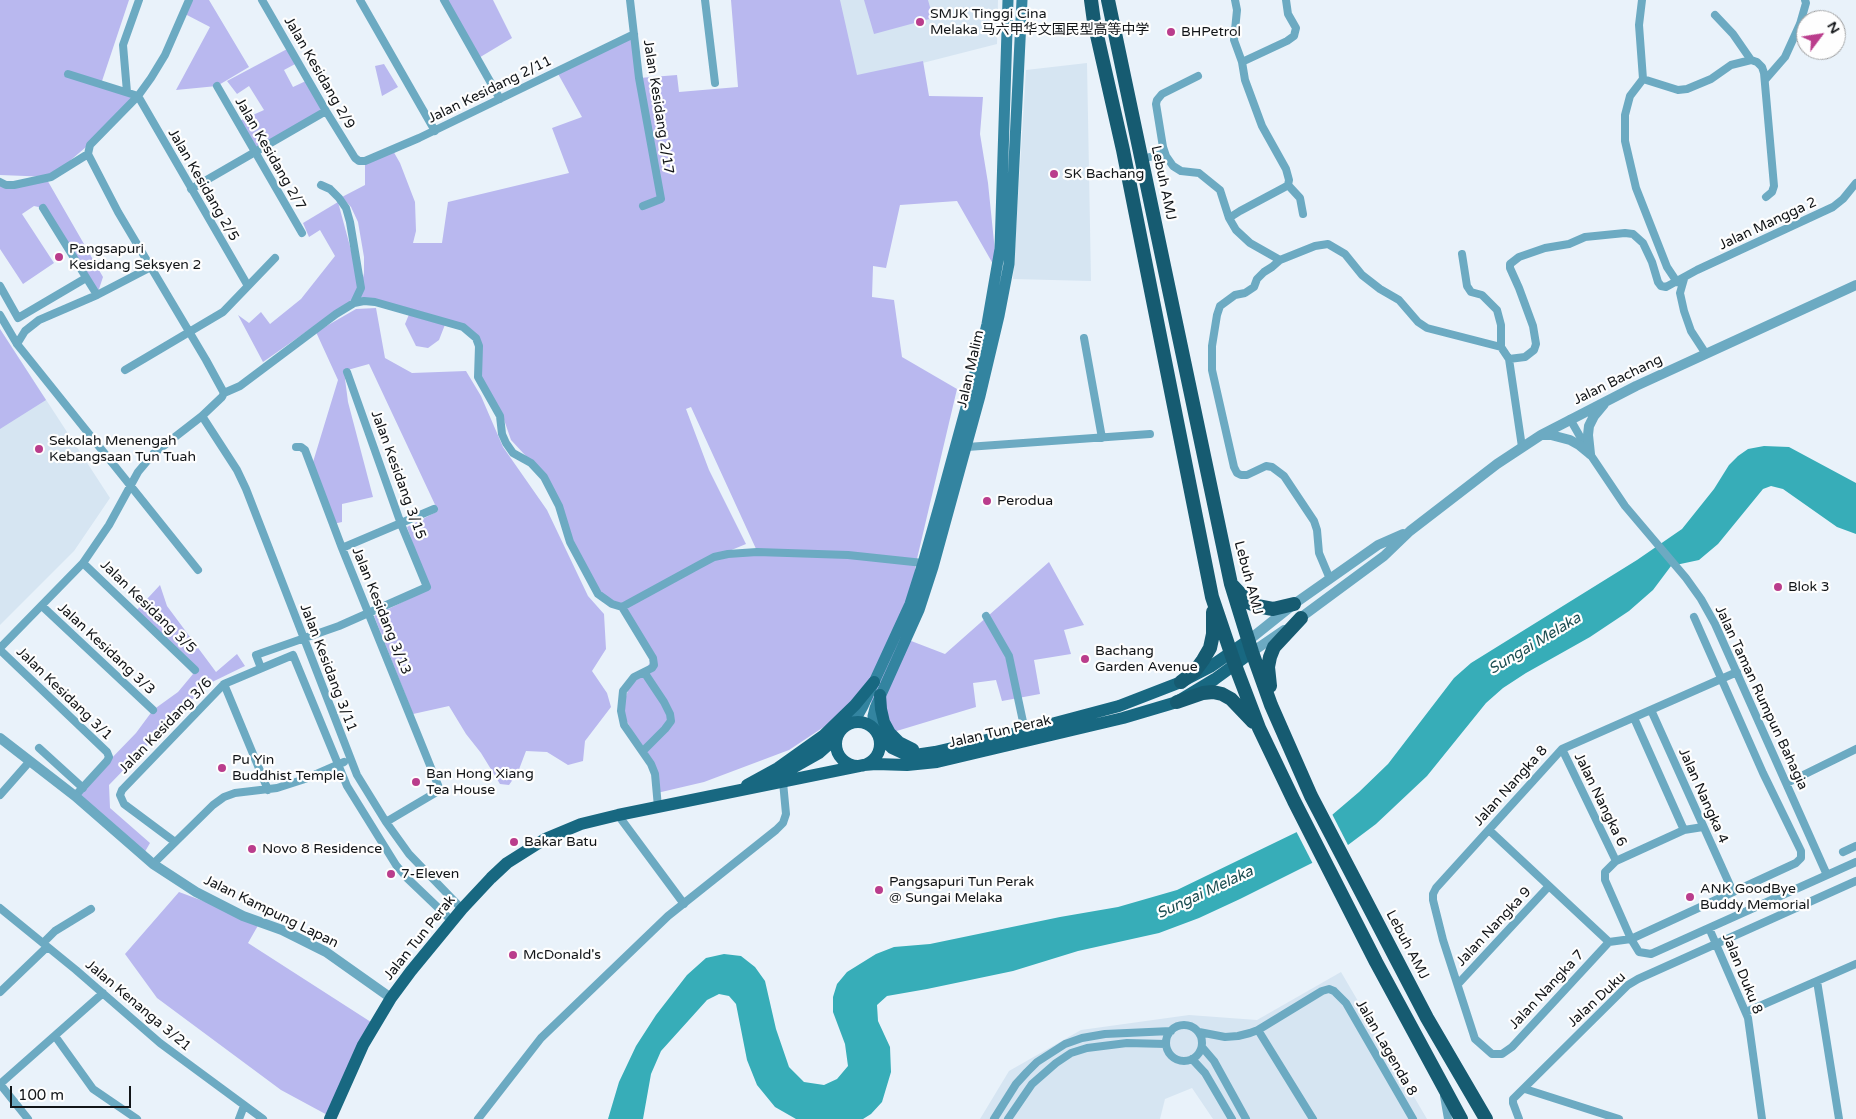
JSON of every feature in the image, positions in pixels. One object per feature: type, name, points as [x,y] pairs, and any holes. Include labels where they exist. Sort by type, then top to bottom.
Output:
[{"type":"highway","points":[[1091,0],[1094,22],[1123,150],[1212,597],[1259,728],[1338,887],[1462,1119]]},
{"type":"highway","name":"Lebuh AMJ","points":[[1108,0],[1231,584],[1251,646],[1271,705],[1309,792],[1427,1018],[1486,1119]]},
{"type":"highway","points":[[1231,584],[1248,602],[1257,606],[1273,609],[1294,604]]},
{"type":"highway","points":[[1180,682],[1195,671],[1210,648],[1213,634],[1212,597]]},
{"type":"highway","points":[[1271,705],[1268,667],[1270,656],[1279,639],[1301,618]]},
{"type":"highway","points":[[1177,702],[1203,693],[1213,692],[1222,694],[1232,699],[1259,728]]},
{"type":"main road","name":"Jalan Malim","points":[[849,723],[858,715],[910,604],[923,564],[970,393],[997,271],[1000,249],[1008,0]]},
{"type":"main road","name":"Jalan Malim","points":[[876,731],[873,716],[880,695],[922,602],[933,567],[949,505],[967,447],[999,316],[1009,264],[1022,0]]},
{"type":"main road","points":[[1233,659],[1251,646]]},
{"type":"main road","name":"Jalan Tun Perak","points":[[876,731],[892,748],[905,754],[936,752],[1025,732],[1119,706],[1233,659]]},
{"type":"main road","name":"Jalan Tun Perak","points":[[330,1119],[363,1044],[391,998],[462,909],[507,863],[525,850],[565,830],[618,814],[864,765],[914,765],[937,762],[1088,727],[1177,702],[1233,659]]},
{"type":"main road","points":[[729,793],[754,782],[778,768],[823,736],[855,706],[874,682]]},
{"type":"main road","points":[[880,695],[880,709],[890,733],[899,742],[910,748],[936,752]]},
{"type":"main road","points":[[862,722],[876,731],[880,745],[878,752],[870,762],[864,765],[852,765],[840,758],[837,752],[836,738],[844,726],[849,723],[862,722]]},
{"type":"main road","name":"Jalan Tun Perak","points":[[760,786],[812,758],[828,747],[836,738]]},
{"type":"street","points":[[127,92],[122,54],[123,45],[139,0]]},
{"type":"street","points":[[178,0],[188,2],[165,55],[138,96],[90,145],[88,154],[118,212],[224,393]]},
{"type":"street","name":"Jalan Kesidang 2/9","points":[[262,0],[354,158]]},
{"type":"street","points":[[360,0],[435,131]]},
{"type":"street","points":[[444,0],[500,99]]},
{"type":"street","name":"Jalan Kesidang 2/17","points":[[630,0],[639,78],[661,199],[643,206]]},
{"type":"street","points":[[705,0],[715,83]]},
{"type":"street","points":[[1235,0],[1237,10],[1234,40],[1252,100],[1262,126],[1288,175],[1288,185],[1300,198],[1303,214]]},
{"type":"street","points":[[1242,62],[1294,36],[1296,28],[1288,14],[1286,0]]},
{"type":"street","points":[[1642,0],[1639,25],[1643,79],[1630,96],[1625,115],[1625,141],[1636,188],[1666,267],[1680,280],[1680,293],[1691,331],[1706,354]]},
{"type":"street","points":[[1765,80],[1785,57],[1800,24],[1806,3],[1804,0]]},
{"type":"street","points":[[1715,15],[1733,34],[1750,60]]},
{"type":"street","name":"Jalan Kesidang 2/11","points":[[354,158],[359,161],[365,161],[435,131],[634,34]]},
{"type":"street","points":[[1643,79],[1678,90],[1688,89],[1711,78],[1731,65],[1750,60],[1757,62],[1762,67],[1765,80],[1774,186],[1772,192],[1766,197]]},
{"type":"street","points":[[68,74],[138,96]]},
{"type":"street","points":[[1198,76],[1162,94],[1156,100],[1165,153],[1174,166],[1182,171],[1199,173],[1220,190],[1229,218],[1236,230],[1246,240],[1280,260]]},
{"type":"street","name":"Jalan Kesidang 2/7","points":[[217,86],[302,233]]},
{"type":"street","name":"Jalan Kesidang 2/5","points":[[138,96],[248,286]]},
{"type":"street","points":[[191,189],[326,111]]},
{"type":"street","points":[[1142,159],[1165,153]]},
{"type":"street","points":[[0,182],[6,185],[14,185],[51,177],[88,154]]},
{"type":"street","name":"Jalan Mangga 2","points":[[1680,280],[1697,270],[1833,207],[1843,199],[1856,183]]},
{"type":"street","points":[[321,185],[330,189],[339,198],[346,208],[350,222],[361,288],[354,303]]},
{"type":"street","points":[[1229,218],[1288,185]]},
{"type":"street","points":[[43,208],[97,295]]},
{"type":"street","points":[[1509,359],[1525,357],[1534,350],[1536,344],[1527,311],[1510,268],[1510,264],[1519,257],[1545,248],[1569,244],[1585,237],[1625,232],[1633,234],[1644,243],[1661,286],[1666,287],[1680,280]]},
{"type":"street","points":[[1330,580],[1319,553],[1317,530],[1314,521],[1284,476],[1272,467],[1266,466],[1247,475],[1241,475],[1237,473],[1234,467],[1212,370],[1212,346],[1220,306],[1235,295],[1245,293],[1254,288],[1257,279],[1280,260],[1315,246],[1328,244],[1345,254],[1362,275],[1380,289],[1399,300],[1418,322],[1427,328],[1501,347]]},
{"type":"street","points":[[1462,254],[1467,286],[1471,292],[1482,295],[1497,310],[1501,325],[1501,347],[1509,359],[1518,431],[1522,448]]},
{"type":"street","points":[[124,370],[223,312],[275,258]]},
{"type":"street","points":[[17,344],[19,337],[31,325],[97,295],[151,267]]},
{"type":"street","points":[[0,286],[18,318],[86,278]]},
{"type":"street","name":"Jalan Bachang","points":[[1251,646],[1301,618],[1384,556],[1410,531],[1497,464],[1541,435],[1608,400],[1856,285]]},
{"type":"street","points":[[0,649],[83,563],[109,525],[130,484],[153,454],[202,416],[224,393],[240,386],[336,314],[354,303],[364,301],[375,302],[462,326],[476,338],[479,346],[478,377],[500,416],[502,434],[506,443],[513,453],[531,464],[544,477],[559,506],[570,542],[598,594],[612,604],[622,607],[653,658],[654,665],[634,677],[623,691],[621,710],[624,724],[652,764],[655,774],[658,807]]},
{"type":"street","points":[[0,315],[17,344],[198,570]]},
{"type":"street","points":[[1084,338],[1102,438]]},
{"type":"street","name":"Jalan Kesidang 3/15","points":[[347,372],[401,524],[427,587],[369,613]]},
{"type":"street","points":[[1590,454],[1588,435],[1590,426],[1594,416],[1608,400]]},
{"type":"street","name":"Jalan Kesidang 3/11","points":[[202,416],[246,489],[350,759],[365,788],[386,822],[419,866],[462,909]]},
{"type":"street","name":"Jalan Taman Rumpun Bahagia","points":[[1570,419],[1590,454],[1625,506],[1686,578],[1715,624],[1828,875]]},
{"type":"street","points":[[967,447],[1150,434]]},
{"type":"street","points":[[1541,435],[1551,435],[1570,440],[1590,454]]},
{"type":"street","name":"Jalan Kesidang 3/13","points":[[296,447],[301,447],[305,450],[342,548],[440,790],[386,822]]},
{"type":"street","points":[[342,548],[434,509]]},
{"type":"street","name":"Jalan Bachang","points":[[1251,646],[1294,604],[1378,545],[1410,531]]},
{"type":"street","points":[[622,607],[714,557],[728,554],[757,552],[848,555],[923,564]]},
{"type":"street","name":"Jalan Kesidang 3/5","points":[[83,563],[195,670]]},
{"type":"street","name":"Jalan Kesidang 3/3","points":[[42,606],[153,710]]},
{"type":"street","points":[[261,668],[256,654],[339,626],[369,613]]},
{"type":"street","points":[[986,616],[1009,656],[1025,732]]},
{"type":"street","points":[[1489,830],[1609,942],[1631,939],[1796,863],[1801,858],[1801,851],[1763,773],[1694,617]]},
{"type":"street","name":"Jalan Kesidang 3/1","points":[[0,649],[107,752],[109,757],[107,761],[83,788]]},
{"type":"street","name":"Jalan Kesidang 3/6","points":[[176,842],[124,804],[120,795],[125,786],[224,684],[293,655],[339,764]]},
{"type":"street","points":[[643,751],[671,721],[664,702],[644,672]]},
{"type":"street","name":"Jalan Nangka 8","points":[[1458,984],[1433,900],[1436,888],[1562,749],[1737,672]]},
{"type":"street","points":[[224,684],[268,790]]},
{"type":"street","name":"Jalan Nangka 4","points":[[1651,710],[1733,892]]},
{"type":"street","points":[[1634,718],[1684,830]]},
{"type":"street","name":"Jalan Kampung Lapan","points":[[0,738],[75,796],[154,864],[196,892],[243,916],[282,930],[326,952],[391,998]]},
{"type":"street","points":[[39,748],[83,788],[75,796]]},
{"type":"street","name":"Jalan Nangka 6","points":[[1562,749],[1613,863],[1605,872],[1605,880],[1631,939]]},
{"type":"street","points":[[1787,783],[1856,749]]},
{"type":"street","points":[[154,864],[213,805],[224,798],[241,792],[268,790],[306,778],[350,759]]},
{"type":"street","points":[[0,795],[30,761]]},
{"type":"street","points":[[339,764],[347,786],[396,865],[452,921]]},
{"type":"street","points":[[478,1119],[541,1038],[663,921],[783,823],[786,814],[782,782]]},
{"type":"street","points":[[618,814],[684,904]]},
{"type":"street","points":[[1613,863],[1684,830],[1703,827]]},
{"type":"street","points":[[1843,852],[1856,846]]},
{"type":"street","points":[[1631,939],[1639,952],[1651,954],[1856,862]]},
{"type":"street","name":"Jalan Duku","points":[[1519,1119],[1512,1103],[1513,1099],[1628,985],[1856,880]]},
{"type":"street","name":"Jalan Nangka 9","points":[[1458,984],[1549,886]]},
{"type":"street","name":"Jalan Kenanga 3/21","points":[[0,908],[160,1043],[263,1119]]},
{"type":"street","points":[[0,992],[45,945],[55,931],[91,909]]},
{"type":"street","name":"Jalan Duku 8","points":[[1709,928],[1748,1018],[1762,1119]]},
{"type":"street","name":"Jalan Nangka 7","points":[[1458,984],[1475,1039],[1492,1054],[1502,1054],[1512,1047],[1609,942]]},
{"type":"street","points":[[1746,1012],[1856,964]]},
{"type":"street","points":[[1817,981],[1839,1119]]},
{"type":"street","name":"Jalan Lagenda 8","points":[[1258,1030],[1322,990],[1334,991],[1346,1003],[1413,1119]]},
{"type":"street","points":[[28,1119],[0,1084],[103,993]]},
{"type":"street","points":[[1199,1032],[1202,1047],[1197,1056],[1183,1061],[1174,1058],[1166,1044],[1174,1028],[1184,1025],[1192,1027],[1199,1032],[1225,1037],[1238,1036],[1258,1030],[1313,1119]]},
{"type":"street","points":[[994,1119],[1016,1084],[1027,1072],[1037,1062],[1065,1044],[1082,1038],[1105,1034],[1171,1031]]},
{"type":"street","points":[[55,1036],[93,1089],[137,1119]]},
{"type":"street","points":[[1008,1119],[1032,1084],[1056,1063],[1071,1053],[1087,1048],[1127,1042],[1166,1044]]},
{"type":"street","points":[[1202,1047],[1214,1061],[1246,1119]]},
{"type":"street","points":[[1192,1059],[1205,1073],[1232,1119]]},
{"type":"street","points":[[1441,1082],[1448,1119]]},
{"type":"street","points":[[1525,1089],[1619,1119]]},
{"type":"street","points":[[239,1119],[244,1106]]},
{"type":"shaded area","points":[[0,0],[129,0],[101,84],[138,96],[100,135],[51,177],[0,175]]},
{"type":"shaded area","points":[[192,0],[209,0],[249,67],[217,86],[176,90],[210,27],[185,14]]},
{"type":"shaded area","points":[[444,0],[493,0],[512,38],[477,59]]},
{"type":"shaded area","points":[[731,0],[840,0],[857,75],[923,61],[929,96],[983,97],[980,134],[988,183],[997,271],[957,201],[900,205],[886,268],[873,266],[872,297],[894,300],[902,357],[957,389],[916,563],[906,639],[945,654],[1049,562],[1084,625],[1064,630],[1071,654],[1034,660],[1040,694],[1002,701],[996,680],[973,683],[976,707],[890,733],[881,709],[866,699],[789,750],[704,782],[657,793],[651,764],[621,711],[631,682],[644,672],[653,658],[622,607],[598,594],[570,542],[559,506],[538,469],[511,440],[501,411],[477,370],[476,338],[446,322],[439,340],[428,348],[416,346],[405,324],[410,312],[356,297],[263,362],[238,315],[249,323],[261,312],[270,324],[301,299],[335,256],[320,230],[309,237],[303,223],[338,202],[361,287],[364,273],[364,257],[358,222],[351,207],[342,197],[365,185],[365,161],[392,149],[400,163],[415,202],[416,231],[413,243],[442,243],[448,202],[569,173],[552,128],[582,117],[557,72],[634,34],[639,78],[677,75],[679,92],[738,87]],"holes":[[[691,407],[757,551],[717,556],[746,544],[709,470],[686,409]]]},
{"type":"shaded area","name":"SMJK Tinggi Cina Melaka 马六甲华文国民型高等中学","points":[[839,0],[998,0],[997,44],[856,80]]},
{"type":"shaded area","points":[[864,0],[928,0],[933,18],[874,34]]},
{"type":"shaded area","points":[[289,48],[297,63],[284,70],[293,87],[308,80],[326,111],[255,152],[237,122],[264,110],[249,86],[237,94],[227,81]]},
{"type":"shaded area","name":"SK Bachang","points":[[1087,63],[1091,281],[1013,279],[1026,70]]},
{"type":"shaded area","points":[[384,64],[398,87],[382,96],[375,66]]},
{"type":"shaded area","points":[[46,178],[103,277],[97,295],[43,208],[34,206],[22,214],[54,263],[23,284],[0,249],[0,184]]},
{"type":"shaded area","points":[[376,308],[385,358],[412,373],[466,371],[481,396],[503,447],[547,510],[588,596],[604,614],[606,649],[592,671],[607,693],[611,707],[585,741],[583,761],[568,765],[547,752],[526,751],[518,772],[509,785],[500,784],[449,706],[413,714],[374,616],[429,589],[407,527],[438,511],[369,364],[344,371],[348,402],[373,497],[342,504],[342,522],[333,524],[313,462],[338,380],[316,332],[356,309]]},
{"type":"shaded area","name":"Sekolah Menengah Kebangsaan Tun Tuah","points":[[0,329],[110,498],[74,551],[0,625]]},
{"type":"shaded area","points":[[0,329],[46,400],[0,429]]},
{"type":"shaded area","points":[[160,585],[167,606],[216,672],[237,654],[245,666],[206,685],[109,785],[110,808],[150,843],[143,855],[75,796],[136,733],[153,710],[178,692],[193,674],[135,612]]},
{"type":"shaded area","points":[[179,892],[260,922],[248,943],[374,1024],[331,1117],[281,1090],[157,998],[125,954]]},
{"type":"shaded area","points":[[1341,972],[1427,1119],[1213,1119],[1192,1088],[1165,1099],[1160,1119],[980,1119],[1009,1071],[1081,1030],[1189,1015],[1257,1020]]},
{"type":"water","name":"Sungai Melaka","points":[[1764,446],[1789,447],[1856,483],[1856,534],[1837,527],[1783,489],[1771,486],[1763,489],[1718,544],[1699,560],[1671,566],[1653,590],[1629,611],[1590,637],[1503,688],[1486,703],[1427,776],[1376,824],[1348,845],[1240,899],[1199,918],[1159,933],[1078,951],[1013,971],[887,996],[877,1005],[878,1021],[890,1047],[891,1072],[882,1102],[871,1114],[863,1119],[796,1119],[775,1107],[757,1085],[747,1060],[736,1004],[729,996],[719,994],[707,1000],[661,1051],[651,1074],[643,1119],[608,1119],[619,1082],[636,1046],[656,1015],[687,975],[706,958],[724,954],[741,956],[755,967],[765,981],[776,1029],[789,1067],[804,1082],[824,1085],[837,1079],[848,1066],[845,1044],[833,1012],[833,997],[837,984],[847,972],[876,954],[894,947],[930,944],[1118,907],[1177,890],[1332,815],[1388,764],[1454,678],[1471,663],[1637,560],[1682,529],[1714,489],[1729,465],[1748,449]]},
{"type":"pier","points":[[1331,812],[1349,847],[1314,866],[1295,829]]},
{"type":"place","name":"SMJK Tinggi Cina Melaka 马六甲华文国民型高等中学","points":[[920,22]]},
{"type":"place","name":"BHPetrol","points":[[1171,32]]},
{"type":"place","name":"SK Bachang","points":[[1054,174]]},
{"type":"place","name":"Pangsapuri Kesidang Seksyen 2","points":[[59,257]]},
{"type":"place","name":"Sekolah Menengah Kebangsaan Tun Tuah","points":[[39,449]]},
{"type":"place","name":"Perodua","points":[[987,501]]},
{"type":"place","name":"Blok 3","points":[[1778,587]]},
{"type":"place","name":"Bachang Garden Avenue","points":[[1085,659]]},
{"type":"place","name":"Pu Yin Buddhist Temple","points":[[222,768]]},
{"type":"place","name":"Ban Hong Xiang Tea House","points":[[416,782]]},
{"type":"place","name":"Bakar Batu","points":[[514,842]]},
{"type":"place","name":"Novo 8 Residence","points":[[252,849]]},
{"type":"place","name":"7-Eleven","points":[[391,874]]},
{"type":"place","name":"Pangsapuri Tun Perak @ Sungai Melaka","points":[[879,890]]},
{"type":"place","name":"ANK GoodBye Buddy Memorial","points":[[1690,897]]},
{"type":"place","name":"McDonald's","points":[[513,955]]}]
